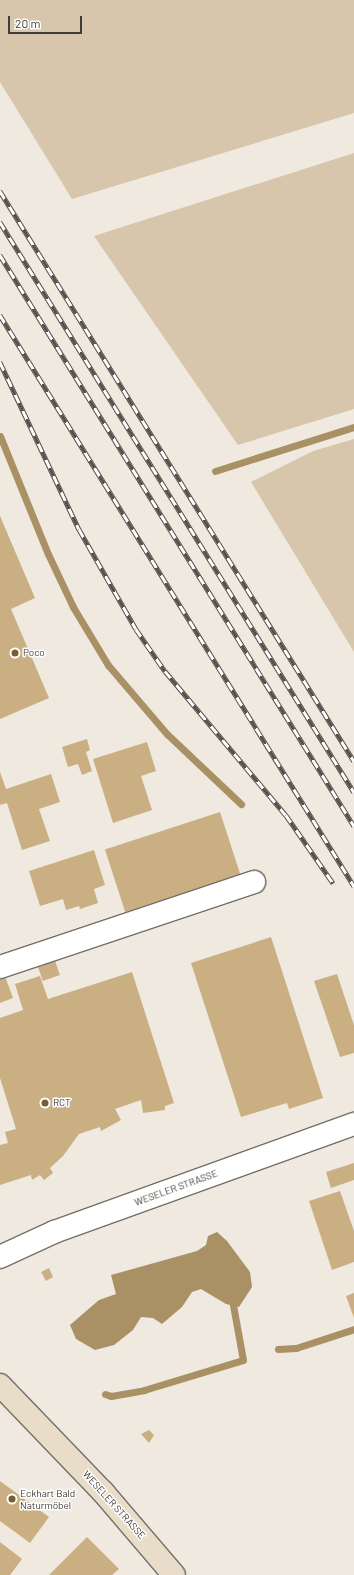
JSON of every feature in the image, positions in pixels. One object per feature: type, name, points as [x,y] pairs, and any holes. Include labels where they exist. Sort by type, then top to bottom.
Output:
[{"type":"main road","name":"WESELER STRASSE","points":[[0,1385],[103,1492],[174,1575]]},
{"type":"street","points":[[0,967],[254,882]]},
{"type":"street","name":"WESELER STRASSE","points":[[0,1257],[54,1232],[354,1124]]},
{"type":"shaded area","points":[[0,0],[354,0],[354,113],[72,199],[0,82]]},
{"type":"shaded area","points":[[354,153],[354,409],[238,445],[94,236]]},
{"type":"shaded area","points":[[354,439],[354,652],[251,482],[313,451]]},
{"type":"shaded area","points":[[217,1232],[227,1241],[250,1272],[252,1287],[239,1307],[226,1304],[201,1289],[192,1292],[182,1307],[162,1324],[153,1318],[141,1317],[133,1330],[114,1345],[95,1350],[76,1339],[70,1325],[99,1300],[116,1294],[111,1275],[197,1251],[206,1245],[208,1236]]},
{"type":"building","name":"Poco","points":[[0,516],[35,598],[11,609],[49,698],[0,719]]},
{"type":"building","points":[[87,739],[90,750],[86,752],[92,771],[82,775],[78,764],[68,767],[62,747]]},
{"type":"building","points":[[147,742],[156,771],[141,776],[152,810],[113,823],[93,759]]},
{"type":"building","points":[[0,772],[6,789],[51,774],[60,802],[39,809],[50,841],[22,850],[7,803],[0,805]]},
{"type":"building","points":[[220,812],[240,875],[125,912],[105,849]]},
{"type":"building","points":[[94,850],[105,885],[94,889],[98,903],[80,909],[79,906],[66,910],[63,899],[40,906],[29,871]]},
{"type":"building","points":[[271,937],[323,1098],[289,1109],[287,1103],[241,1117],[191,963]]},
{"type":"building","points":[[54,958],[60,975],[43,981],[37,964]]},
{"type":"building","points":[[132,972],[174,1103],[165,1106],[165,1110],[143,1113],[141,1100],[115,1109],[121,1120],[101,1131],[100,1127],[79,1134],[63,1156],[50,1168],[53,1173],[44,1180],[40,1175],[32,1180],[31,1175],[0,1185],[0,1145],[8,1143],[5,1132],[16,1129],[0,1078],[0,1018],[23,1010],[15,984],[40,976],[48,999]]},
{"type":"building","points":[[337,974],[354,1025],[354,1053],[340,1057],[314,981]]},
{"type":"building","points":[[5,976],[13,998],[0,1003],[0,978]]},
{"type":"building","points":[[354,1163],[354,1180],[331,1188],[326,1172]]},
{"type":"building","points":[[340,1191],[354,1231],[354,1262],[332,1270],[309,1201]]},
{"type":"building","points":[[49,1268],[53,1277],[46,1281],[41,1272]]},
{"type":"building","points":[[354,1293],[354,1318],[346,1296]]},
{"type":"building","points":[[149,1430],[154,1435],[149,1443],[141,1434]]},
{"type":"building","name":"Eckhart Bald Naturmöbel","points":[[0,1481],[49,1517],[30,1543],[0,1521]]},
{"type":"building","points":[[87,1537],[119,1569],[112,1575],[49,1575]]},
{"type":"building","points":[[0,1542],[22,1559],[10,1575],[0,1575]]},
{"type":"waterway","points":[[215,471],[354,427]]},
{"type":"waterway","points":[[0,436],[48,554],[73,607],[108,665],[167,734],[241,804]]},
{"type":"waterway","points":[[105,1394],[111,1396],[144,1390],[243,1360],[233,1305]]},
{"type":"waterway","points":[[278,1349],[296,1348],[354,1329]]},
{"type":"railway","points":[[0,191],[354,761]]},
{"type":"railway","points":[[0,222],[354,792]]},
{"type":"railway","points":[[0,255],[354,826]]},
{"type":"railway","points":[[0,315],[354,886]]},
{"type":"railway","points":[[0,362],[79,529],[136,629],[165,671],[286,815],[333,883]]},
{"type":"place","name":"Poco","points":[[15,653]]},
{"type":"place","name":"RCT","points":[[45,1103]]},
{"type":"place","name":"Eckhart Bald Naturmöbel","points":[[12,1499]]}]
